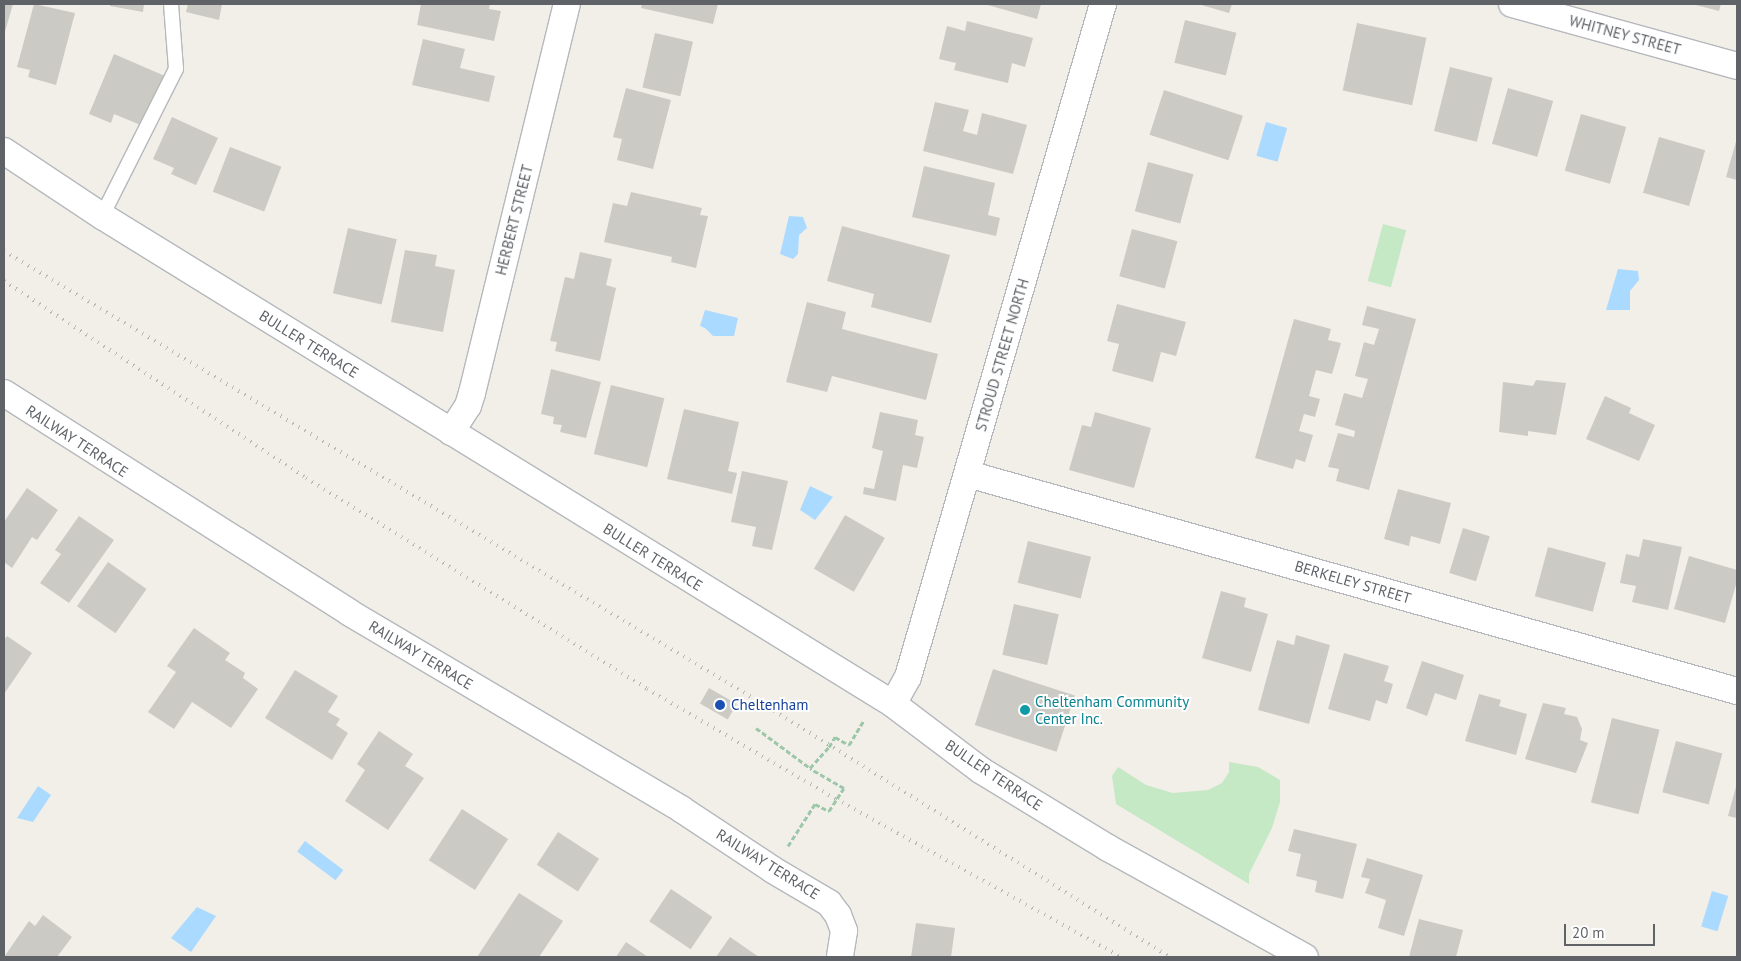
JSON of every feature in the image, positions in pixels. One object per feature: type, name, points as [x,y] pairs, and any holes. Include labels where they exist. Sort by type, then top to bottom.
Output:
[{"type":"street","name":"HERBERT STREET","points":[[452,432],[468,406],[472,393],[567,4]]},
{"type":"street","name":"STROUD STREET NORTH","points":[[893,704],[908,677],[1103,4]]},
{"type":"street","name":"WHITNEY STREET","points":[[1512,4],[1737,66]]},
{"type":"street","name":"BULLER TERRACE","points":[[4,151],[102,216],[893,704],[982,770],[1108,848],[1305,957]]},
{"type":"street","name":"RAILWAY TERRACE","points":[[4,393],[350,614],[681,809],[773,870],[829,903],[838,915],[844,931],[840,957]]},
{"type":"street","name":"BERKELEY STREET","points":[[968,474],[1737,691]]},
{"type":"lane","points":[[102,216],[176,69],[171,4]]},
{"type":"path","points":[[810,768],[829,747],[835,737],[849,745],[864,720],[893,704]]},
{"type":"path","points":[[756,728],[810,768],[844,788],[829,811],[815,804],[773,870]]},
{"type":"green space","points":[[1383,224],[1406,230],[1391,287],[1368,281]]},
{"type":"green space","points":[[1229,762],[1258,767],[1280,780],[1280,802],[1272,828],[1249,874],[1249,884],[1116,804],[1112,776],[1118,767],[1146,785],[1173,793],[1208,790],[1222,783],[1229,772]]},
{"type":"water","points":[[1266,122],[1287,128],[1278,162],[1256,156]]},
{"type":"water","points":[[789,216],[803,217],[807,228],[799,235],[798,254],[793,259],[780,254]]},
{"type":"water","points":[[1618,269],[1638,271],[1639,280],[1630,291],[1630,310],[1606,310]]},
{"type":"water","points":[[705,310],[738,318],[734,336],[713,336],[700,326]]},
{"type":"water","points":[[810,486],[833,497],[815,520],[800,510]]},
{"type":"water","points":[[38,786],[51,795],[33,822],[17,818]]},
{"type":"water","points":[[305,841],[343,870],[336,880],[297,851]]},
{"type":"water","points":[[1712,891],[1728,896],[1717,931],[1701,926]]},
{"type":"water","points":[[197,907],[216,916],[191,952],[171,938]]},
{"type":"building","points":[[4,4],[13,4],[4,35]]},
{"type":"building","points":[[34,4],[75,13],[56,85],[28,77],[30,70],[17,67]]},
{"type":"building","points":[[110,4],[144,4],[143,12],[110,6]]},
{"type":"building","points":[[188,4],[222,4],[219,20],[186,12]]},
{"type":"building","points":[[421,4],[490,4],[489,9],[501,11],[494,41],[417,25]]},
{"type":"building","points":[[642,4],[718,4],[713,24],[641,8]]},
{"type":"building","points":[[984,4],[1041,4],[1037,19]]},
{"type":"building","points":[[1198,4],[1232,4],[1229,13]]},
{"type":"building","points":[[1692,4],[1721,4],[1719,11]]},
{"type":"building","points":[[1185,20],[1236,33],[1226,76],[1174,63]]},
{"type":"building","points":[[967,21],[1033,38],[1025,67],[1012,63],[1008,83],[954,70],[956,63],[939,59],[947,26],[965,31]]},
{"type":"building","points":[[1357,23],[1426,38],[1412,105],[1343,90]]},
{"type":"building","points":[[655,33],[693,42],[680,96],[642,88]]},
{"type":"building","points":[[423,39],[465,49],[460,68],[495,76],[489,102],[412,85]]},
{"type":"building","points":[[114,54],[165,76],[143,126],[114,114],[111,123],[89,114]]},
{"type":"building","points":[[1450,67],[1493,78],[1477,142],[1434,131]]},
{"type":"building","points":[[626,88],[671,100],[653,169],[617,160],[622,139],[613,137]]},
{"type":"building","points":[[1508,88],[1553,101],[1537,157],[1492,144]]},
{"type":"building","points":[[1164,90],[1243,116],[1228,160],[1149,135]]},
{"type":"building","points":[[935,102],[969,110],[963,131],[977,135],[982,113],[1027,125],[1013,174],[923,151]]},
{"type":"building","points":[[1581,114],[1626,127],[1610,184],[1565,171]]},
{"type":"building","points":[[172,117],[218,138],[196,185],[171,174],[174,168],[153,159]]},
{"type":"building","points":[[1659,137],[1705,150],[1689,206],[1643,193]]},
{"type":"building","points":[[1737,138],[1737,180],[1726,177]]},
{"type":"building","points":[[230,147],[281,167],[264,212],[213,192]]},
{"type":"building","points":[[1148,162],[1193,174],[1180,223],[1135,211]]},
{"type":"building","points":[[924,166],[995,183],[988,215],[1000,218],[996,236],[912,217]]},
{"type":"building","points":[[631,192],[702,208],[700,215],[708,216],[696,268],[671,262],[672,257],[604,242],[613,203],[627,206]]},
{"type":"building","points":[[842,226],[950,255],[931,323],[871,307],[874,294],[827,281]]},
{"type":"building","points":[[348,228],[397,239],[382,305],[333,293]]},
{"type":"building","points":[[1132,229],[1177,241],[1165,288],[1119,276]]},
{"type":"building","points":[[405,250],[437,255],[435,266],[455,270],[443,332],[391,322]]},
{"type":"building","points":[[580,252],[612,259],[606,285],[616,288],[600,361],[555,351],[557,342],[550,341],[565,277],[574,279]]},
{"type":"building","points":[[807,302],[846,312],[842,329],[938,354],[926,400],[832,376],[827,392],[786,382]]},
{"type":"building","points":[[1117,304],[1186,322],[1176,356],[1161,352],[1153,382],[1112,371],[1119,344],[1107,341]]},
{"type":"building","points":[[1367,306],[1416,319],[1369,490],[1336,481],[1339,469],[1328,467],[1338,433],[1354,437],[1355,431],[1335,425],[1344,393],[1362,398],[1368,379],[1355,376],[1364,342],[1374,345],[1379,329],[1362,325]]},
{"type":"building","points":[[1294,319],[1331,329],[1328,340],[1341,343],[1332,374],[1316,370],[1309,396],[1320,399],[1315,417],[1304,414],[1299,431],[1313,435],[1305,462],[1296,459],[1293,469],[1255,458]]},
{"type":"building","points":[[551,369],[601,382],[586,438],[560,432],[562,425],[553,424],[554,417],[541,414]]},
{"type":"building","points":[[1536,380],[1566,383],[1556,435],[1528,431],[1528,436],[1499,432],[1503,382],[1533,386]]},
{"type":"building","points":[[611,385],[664,398],[647,467],[594,454]]},
{"type":"building","points":[[1605,396],[1631,408],[1629,413],[1655,425],[1639,461],[1586,439]]},
{"type":"building","points":[[684,409],[739,422],[728,471],[737,473],[732,494],[667,479]]},
{"type":"building","points":[[880,412],[918,420],[915,435],[924,437],[917,468],[903,465],[896,501],[863,494],[864,487],[874,489],[883,451],[872,448]]},
{"type":"building","points":[[1095,412],[1151,428],[1134,488],[1069,470],[1082,425],[1091,427]]},
{"type":"building","points":[[742,471],[788,481],[772,550],[752,546],[756,527],[731,522]]},
{"type":"building","points":[[27,488],[58,510],[37,540],[32,537],[12,568],[4,562],[4,522]]},
{"type":"building","points":[[1398,489],[1451,503],[1440,544],[1411,536],[1409,546],[1384,539]]},
{"type":"building","points":[[845,515],[885,538],[854,592],[814,569]]},
{"type":"building","points":[[79,516],[114,540],[69,603],[40,583],[61,554],[55,550]]},
{"type":"building","points":[[1463,528],[1490,536],[1476,581],[1449,573]]},
{"type":"building","points":[[1643,539],[1682,547],[1668,610],[1632,602],[1636,586],[1620,583],[1626,554],[1639,557]]},
{"type":"building","points":[[1028,541],[1091,557],[1081,598],[1018,583]]},
{"type":"building","points":[[1548,547],[1606,563],[1593,612],[1535,596]]},
{"type":"building","points":[[1689,556],[1737,570],[1737,581],[1725,623],[1674,609]]},
{"type":"building","points":[[108,562],[147,589],[116,633],[77,606]]},
{"type":"building","points":[[1221,591],[1246,598],[1244,607],[1268,614],[1251,672],[1202,658]]},
{"type":"building","points":[[1014,604],[1059,614],[1047,665],[1002,655]]},
{"type":"building","points":[[194,628],[230,653],[225,660],[245,673],[243,678],[258,689],[231,728],[192,702],[174,729],[148,712],[176,672],[167,666]]},
{"type":"building","points":[[1296,635],[1330,645],[1309,724],[1258,710],[1277,640],[1294,645]]},
{"type":"building","points":[[7,636],[32,653],[4,694],[4,640]]},
{"type":"building","points":[[1344,653],[1389,666],[1384,681],[1393,684],[1387,704],[1376,700],[1370,721],[1328,709]]},
{"type":"building","points":[[1422,661],[1464,675],[1456,700],[1435,693],[1427,716],[1406,708]]},
{"type":"building","name":"Cheltenham Community Center Inc.","points":[[993,669],[1075,696],[1057,752],[975,725]]},
{"type":"building","points":[[295,670],[338,696],[328,712],[340,719],[336,725],[348,733],[332,760],[265,718]]},
{"type":"building","points":[[709,688],[737,704],[728,720],[700,704]]},
{"type":"building","points":[[1479,694],[1501,700],[1499,706],[1527,714],[1516,755],[1465,741]]},
{"type":"building","points":[[1543,703],[1566,708],[1564,714],[1577,717],[1582,729],[1580,740],[1588,743],[1576,773],[1525,759]]},
{"type":"building","points":[[1612,718],[1660,730],[1638,814],[1591,802]]},
{"type":"building","points":[[379,731],[413,754],[405,766],[424,778],[388,830],[345,801],[365,770],[357,764]]},
{"type":"building","points":[[1676,741],[1722,753],[1709,805],[1662,792]]},
{"type":"building","points":[[1737,783],[1737,818],[1728,816]]},
{"type":"building","points":[[462,809],[508,839],[475,890],[429,860]]},
{"type":"building","points":[[1294,829],[1357,844],[1343,899],[1315,892],[1317,881],[1296,876],[1301,854],[1288,851]]},
{"type":"building","points":[[558,832],[599,859],[578,891],[537,865]]},
{"type":"building","points":[[1367,858],[1423,875],[1404,936],[1378,928],[1386,900],[1365,893],[1370,879],[1361,877]]},
{"type":"building","points":[[671,889],[712,917],[691,949],[649,921]]},
{"type":"building","points":[[519,893],[563,921],[539,957],[477,957]]},
{"type":"building","points":[[43,915],[72,937],[57,957],[4,957],[29,921],[35,926]]},
{"type":"building","points":[[1419,919],[1463,930],[1456,957],[1409,957]]},
{"type":"building","points":[[916,923],[955,928],[951,957],[911,957]]},
{"type":"building","points":[[730,937],[759,957],[716,957]]},
{"type":"building","points":[[626,942],[648,957],[616,957]]},
{"type":"railway","points":[[4,251],[768,707],[1170,957]]},
{"type":"railway","points":[[4,281],[306,478],[647,689],[836,799],[1121,957]]},
{"type":"place","name":"Cheltenham","points":[[720,705]]},
{"type":"place","name":"Cheltenham Community Center Inc.","points":[[1025,710]]}]
